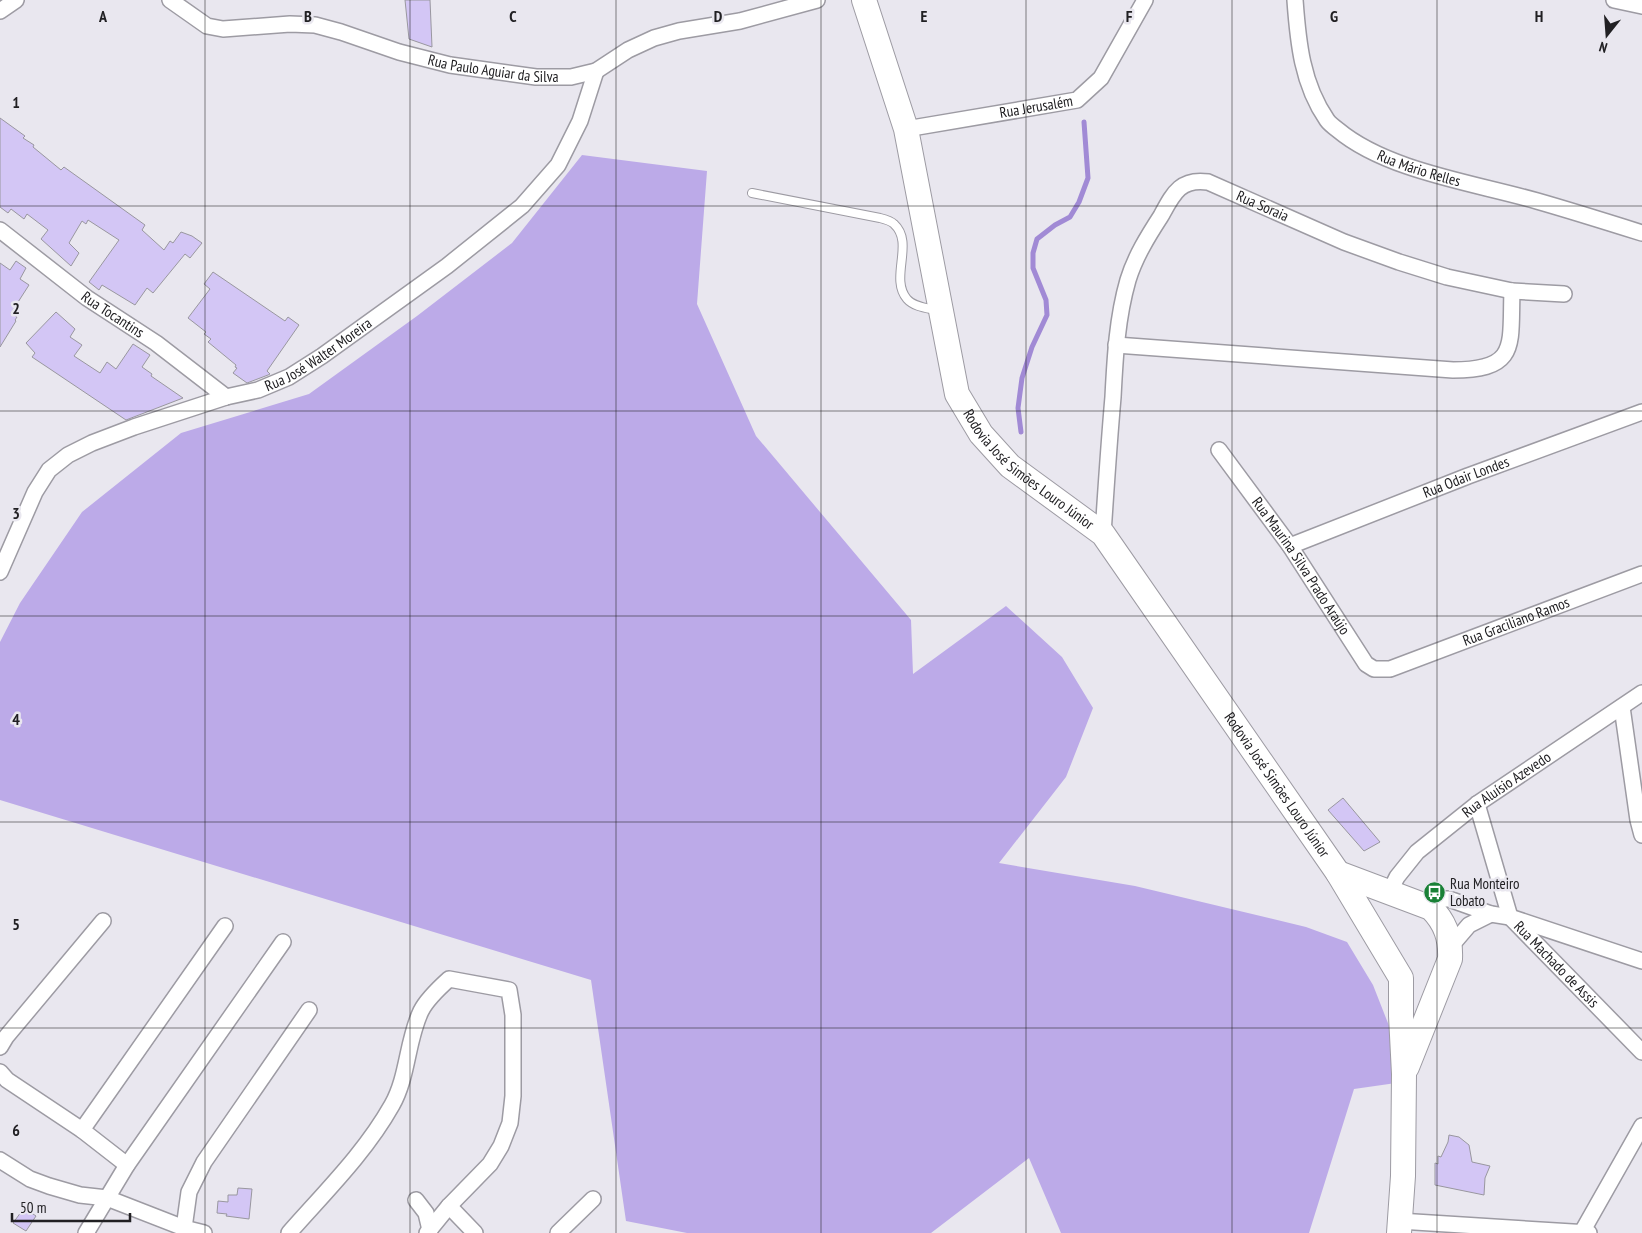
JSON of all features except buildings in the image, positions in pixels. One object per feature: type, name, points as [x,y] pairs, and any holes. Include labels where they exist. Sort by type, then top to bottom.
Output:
[{"type":"main road","name":"Rodovia José Simões Louro Júnior","points":[[864,0],[906,128],[957,394],[981,434],[1010,466],[1103,534],[1338,873],[1401,978]]},
{"type":"main road","name":"Rodovia José Simões Louro Júnior","points":[[1338,873],[1431,908],[1441,918],[1447,932],[1451,952]]},
{"type":"main road","points":[[1372,928],[1379,910],[1389,893]]},
{"type":"main road","points":[[1399,1227],[1403,1176],[1404,1074],[1401,978],[1424,984],[1434,981],[1442,973],[1451,952]]},
{"type":"main road","points":[[1404,1074],[1451,952]]},
{"type":"street","points":[[0,10],[16,0]]},
{"type":"street","name":"Rua Paulo Aguiar da Silva","points":[[170,0],[207,26],[223,29],[290,24],[315,25],[399,52],[450,65],[536,77],[571,77],[596,71],[628,50],[654,38],[679,31],[740,21],[817,0]]},
{"type":"street","name":"Rua Jerusalém","points":[[906,128],[1077,100],[1101,78],[1145,0]]},
{"type":"street","name":"Rua Mário Relles","points":[[1295,0],[1298,44],[1304,72],[1327,121],[1351,141],[1375,154],[1416,169],[1537,201],[1642,233]]},
{"type":"street","points":[[1614,0],[1642,6]]},
{"type":"street","name":"Rua José Walter Moreira","points":[[0,572],[35,492],[49,470],[68,455],[92,442],[226,397],[258,390],[289,377],[447,266],[522,206],[558,165],[580,121],[596,71]]},
{"type":"street","name":"Rua Soraia","points":[[1103,534],[1116,345],[1121,309],[1128,279],[1139,252],[1167,205],[1179,188],[1187,182],[1197,180],[1222,187],[1248,201],[1363,249],[1447,277],[1512,291],[1564,294]]},
{"type":"street","name":"Rua Tocantins","points":[[0,230],[87,298],[156,343],[226,397]]},
{"type":"street","points":[[1116,345],[1453,370],[1486,368],[1497,363],[1505,356],[1509,348],[1512,291]]},
{"type":"street","name":"Rua Odair Londes","points":[[1290,546],[1468,476],[1642,412]]},
{"type":"street","name":"Rua Maurina Silva Prado Araújo","points":[[1218,450],[1290,546],[1366,664],[1374,669],[1390,669]]},
{"type":"street","name":"Rua Graciliano Ramos","points":[[1390,669],[1642,574]]},
{"type":"street","name":"Rua Aluísio Azevedo","points":[[1389,893],[1402,871],[1417,852],[1477,804],[1642,693]]},
{"type":"street","points":[[1622,706],[1638,820],[1642,835]]},
{"type":"street","name":"Rua Machado de Assis","points":[[1477,804],[1510,917],[1642,1052]]},
{"type":"street","points":[[1416,901],[1449,899],[1491,914],[1510,917],[1642,961]]},
{"type":"street","points":[[1451,952],[1469,925],[1491,914]]},
{"type":"street","points":[[0,1047],[6,1037],[103,920]]},
{"type":"street","points":[[82,1130],[225,926]]},
{"type":"street","points":[[86,1233],[127,1165],[283,942]]},
{"type":"street","points":[[289,1233],[366,1145],[394,1103],[421,1011],[440,988],[449,979],[509,990],[513,1015],[513,1096],[510,1123],[501,1146],[490,1164],[449,1206],[428,1231]]},
{"type":"street","points":[[184,1228],[189,1192],[204,1162],[309,1010]]},
{"type":"street","points":[[0,1072],[7,1080],[82,1130],[127,1165]]},
{"type":"street","points":[[1399,1227],[1586,1232],[1642,1126]]},
{"type":"street","points":[[0,1160],[30,1179],[49,1186],[80,1195],[107,1198],[184,1228],[204,1233]]},
{"type":"street","points":[[558,1233],[593,1198]]},
{"type":"street","points":[[416,1200],[426,1213],[428,1231]]},
{"type":"street","points":[[449,1206],[475,1233]]},
{"type":"lane","points":[[752,193],[880,218],[894,224],[902,236],[901,285],[907,299],[918,306],[941,311]]},
{"type":"shaded area","points":[[582,155],[707,171],[697,304],[756,436],[911,620],[913,674],[1006,606],[1062,657],[1093,708],[1066,777],[999,863],[1135,886],[1306,927],[1347,942],[1373,985],[1395,1041],[1396,1083],[1354,1089],[1309,1233],[1061,1233],[1029,1158],[931,1233],[687,1233],[626,1221],[591,980],[0,800],[0,642],[20,603],[82,512],[181,433],[309,394],[417,316],[512,243]]},
{"type":"waterway","points":[[1021,432],[1018,408],[1022,378],[1032,347],[1047,315],[1046,300],[1033,268],[1033,253],[1037,239],[1055,225],[1070,217],[1079,202],[1088,178],[1084,122]]},
{"type":"place","name":"Rua Monteiro Lobato","points":[[1434,893]]}]
